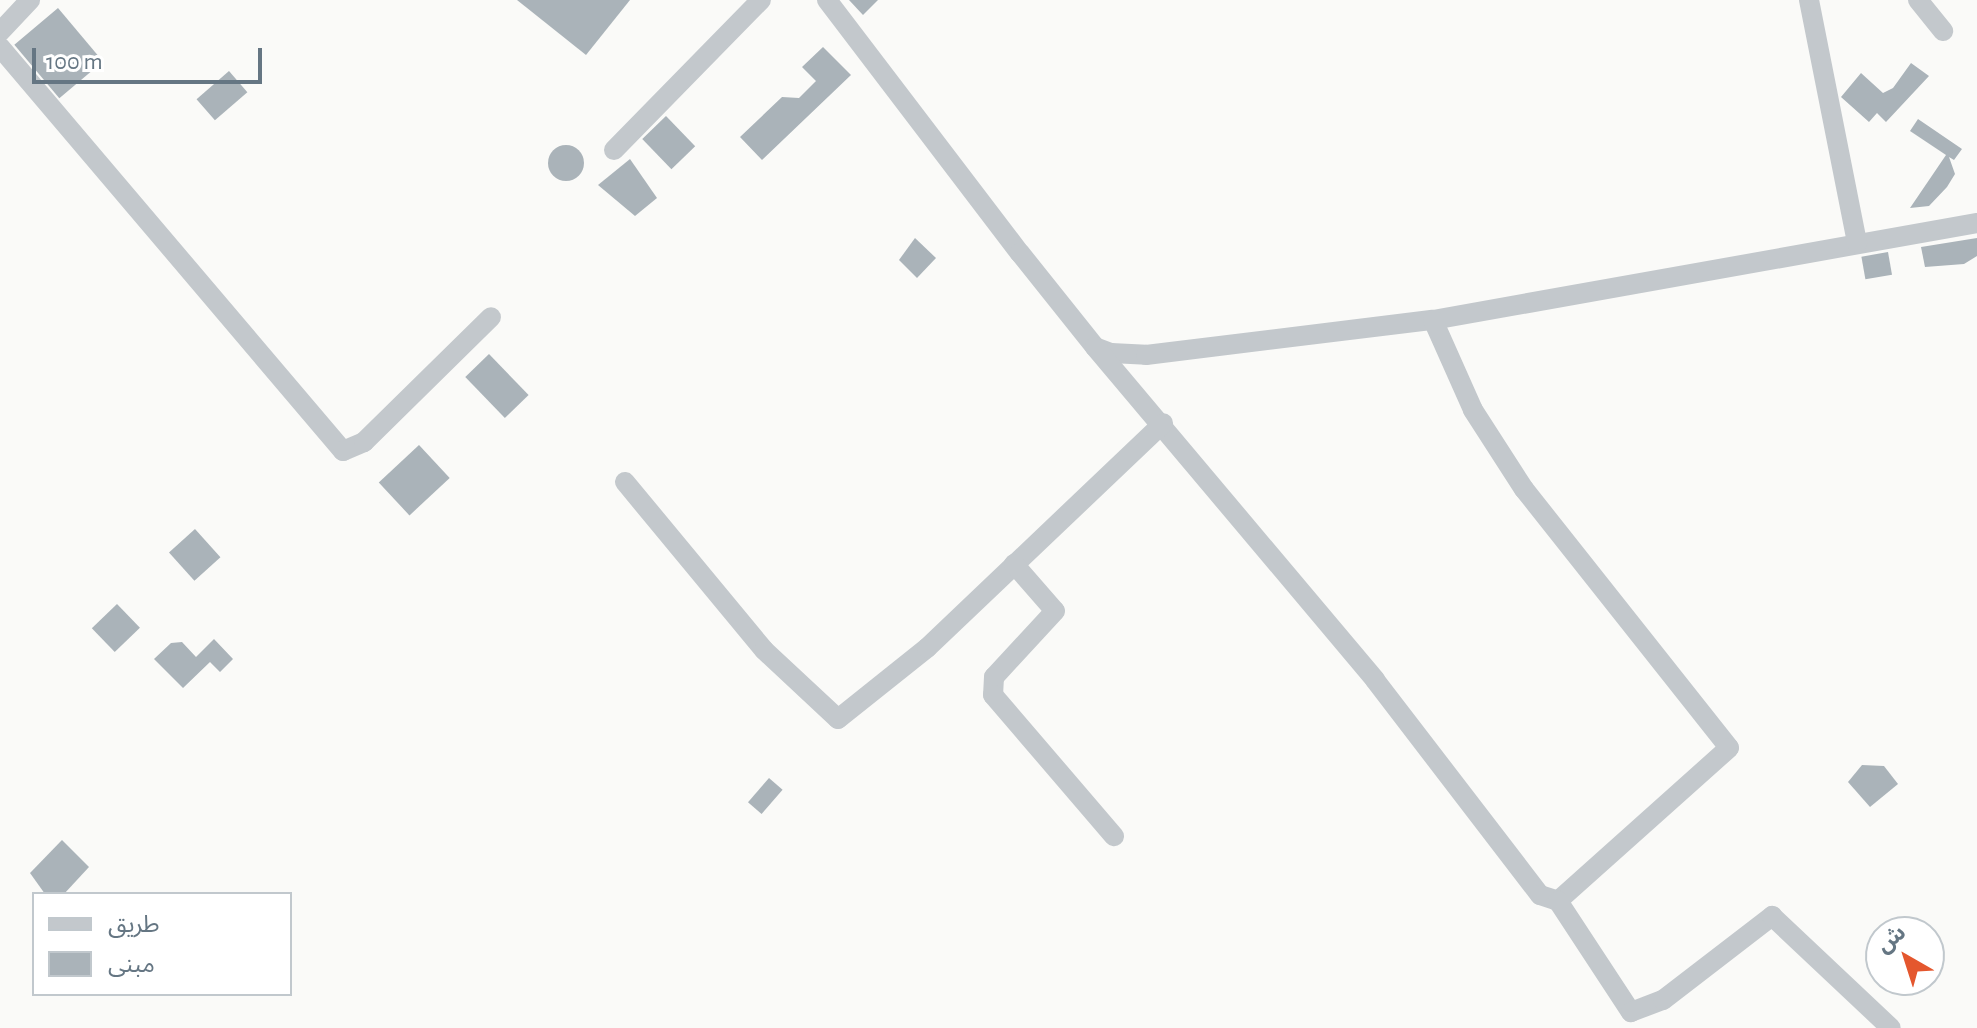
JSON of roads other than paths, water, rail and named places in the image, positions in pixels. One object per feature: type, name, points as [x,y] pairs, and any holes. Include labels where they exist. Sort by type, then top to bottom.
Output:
[{"type":"street","points":[[0,32],[30,0]]},
{"type":"street","points":[[614,150],[761,0]]},
{"type":"street","points":[[827,0],[1095,347],[1163,423],[1540,895],[1558,901],[1635,1013],[1772,916],[1891,1028]]},
{"type":"street","points":[[1809,0],[1857,243]]},
{"type":"street","points":[[1918,0],[1943,31]]},
{"type":"street","points":[[0,47],[343,451],[364,442],[491,317]]},
{"type":"street","points":[[1095,347],[1146,355],[1433,320],[1977,223]]},
{"type":"street","points":[[1433,320],[1473,410],[1517,478],[1729,748],[1558,901]]},
{"type":"street","points":[[625,482],[764,650],[833,719],[927,648],[1163,423]]},
{"type":"street","points":[[1014,564],[1055,611],[994,677],[993,695],[1114,836]]}]
